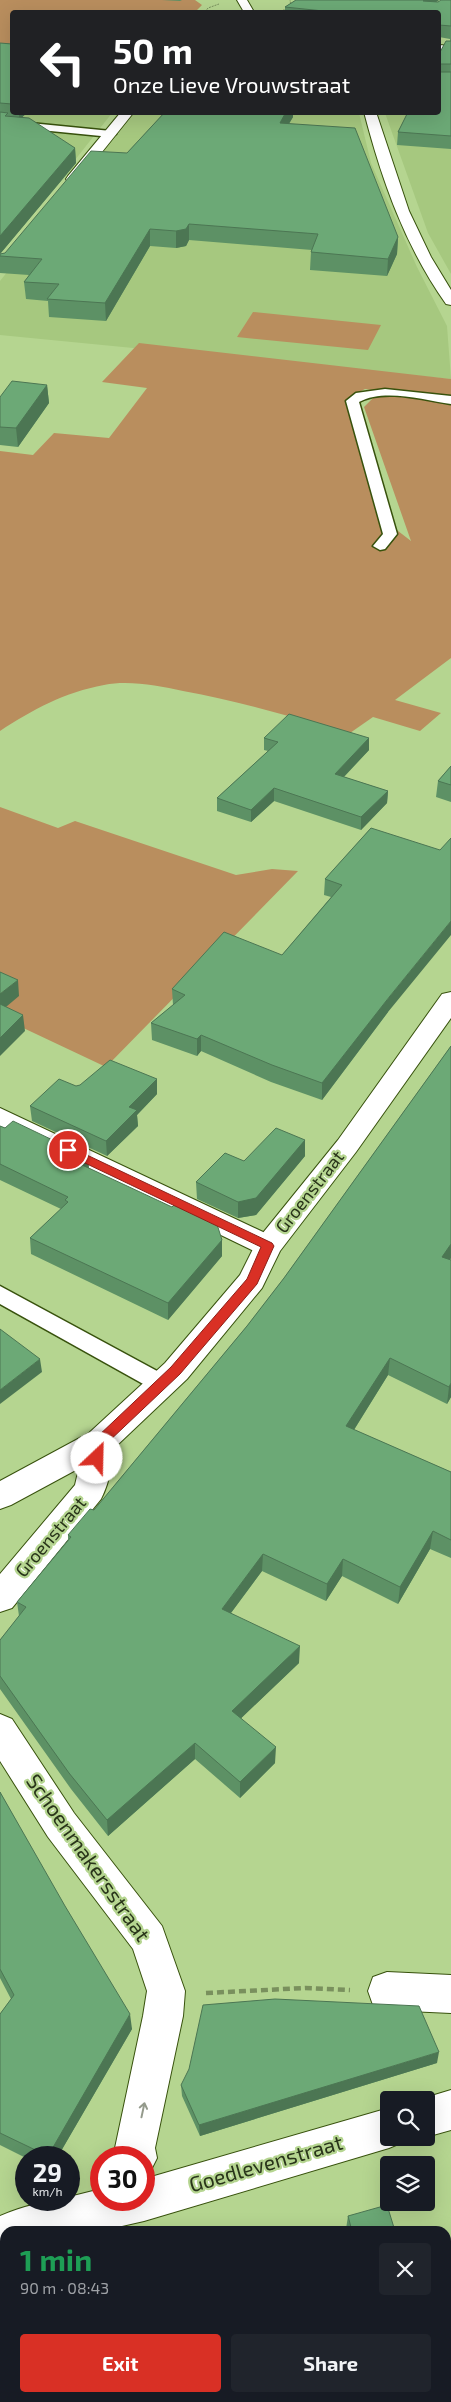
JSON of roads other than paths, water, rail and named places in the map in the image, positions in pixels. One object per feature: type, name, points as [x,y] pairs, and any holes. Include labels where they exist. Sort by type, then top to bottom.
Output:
[{"type":"street","points":[[63,191],[126,115]]},
{"type":"street","points":[[371,115],[394,194],[414,240],[434,277],[451,301]]},
{"type":"street","name":"Groenstraat","points":[[0,1496],[100,1442],[162,1384],[252,1281],[268,1246],[346,1146],[451,1000]]},
{"type":"street","points":[[0,1117],[268,1246]]},
{"type":"street","name":"Groenstraat","points":[[0,1598],[90,1490],[100,1442]]},
{"type":"street","name":"Schoenmakersstraat","points":[[0,1730],[61,1825],[148,1939],[166,1991],[163,2016],[135,2146]]},
{"type":"street","points":[[387,1992],[451,1994]]},
{"type":"street","points":[[435,2114],[451,2110]]},
{"type":"street","name":"Goedlevenstraat","points":[[155,2196],[380,2131]]},
{"type":"street","name":"Goedlevenstraat","points":[[35,2226],[97,2211]]},
{"type":"lane","points":[[0,123],[109,136]]},
{"type":"lane","points":[[0,129],[109,136]]},
{"type":"lane","points":[[380,546],[390,534],[352,401],[365,394],[377,393],[451,400]]},
{"type":"lane","points":[[0,1294],[162,1384]]}]
